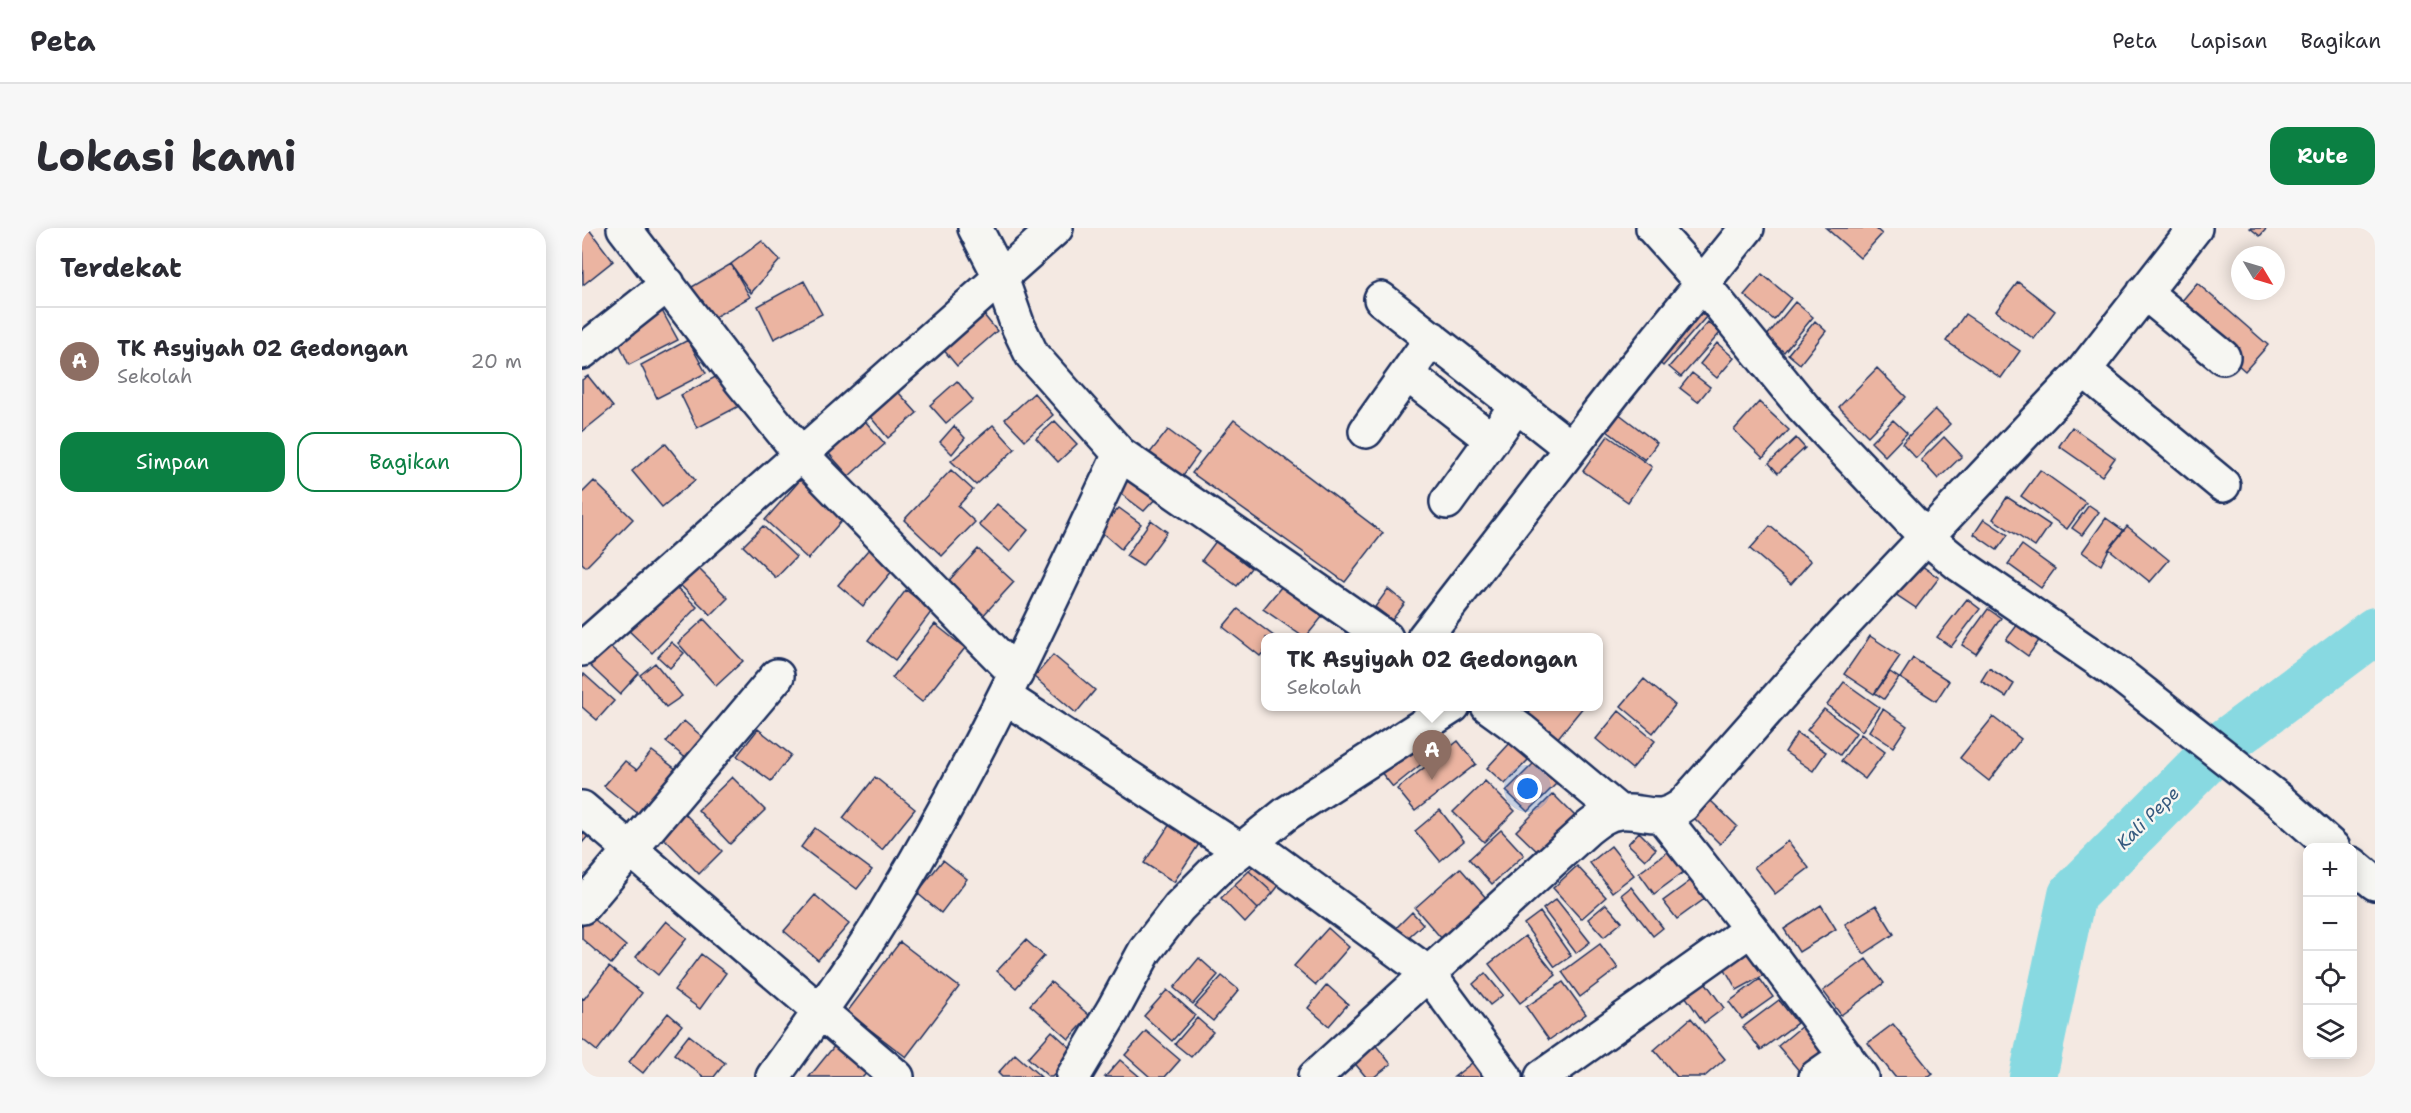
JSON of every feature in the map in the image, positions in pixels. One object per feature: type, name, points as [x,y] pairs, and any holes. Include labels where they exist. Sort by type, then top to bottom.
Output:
[{"type":"street","points":[[624,228],[741,381],[800,453],[1010,686],[1428,973],[1505,1077]]},
{"type":"street","points":[[975,228],[1001,278],[1032,355],[1119,454],[1379,633]]},
{"type":"street","points":[[582,649],[1056,228]]},
{"type":"street","points":[[1653,228],[1803,407],[1927,538],[1960,565],[2119,674],[2278,799],[2327,843]]},
{"type":"street","points":[[1428,633],[1571,448],[1747,228]]},
{"type":"street","points":[[1334,1071],[1428,973],[1587,829],[1605,816],[1619,812],[1662,816],[1672,813],[1683,805],[1829,640],[2084,370],[2195,228]]},
{"type":"street","points":[[582,352],[668,284]]},
{"type":"street","points":[[2145,292],[2223,357]]},
{"type":"street","points":[[1381,299],[1571,448]]},
{"type":"street","points":[[1366,431],[1432,338]]},
{"type":"street","points":[[2084,370],[2223,485]]},
{"type":"street","points":[[1407,374],[1492,440]]},
{"type":"street","points":[[1447,502],[1517,405]]},
{"type":"street","points":[[773,1077],[820,1012],[893,902],[954,794],[1010,686],[1119,454]]},
{"type":"street","points":[[582,907],[777,676]]},
{"type":"street","points":[[1073,1077],[1152,942],[1179,907],[1215,871],[1287,813],[1446,711]]},
{"type":"street","points":[[1495,711],[1619,812]]},
{"type":"street","points":[[582,808],[897,1077]]},
{"type":"street","points":[[1662,816],[1751,929],[1854,1067],[1816,1077]]},
{"type":"street","points":[[2357,868],[2375,883]]},
{"type":"street","points":[[1542,1077],[1751,929]]},
{"type":"building","points":[[582,228],[588,228],[613,261],[583,285]]},
{"type":"building","points":[[1826,228],[1875,228],[1882,234],[1860,258]]},
{"type":"building","points":[[2250,228],[2267,228],[2260,236]]},
{"type":"building","points":[[762,241],[780,260],[751,293],[731,264]]},
{"type":"building","points":[[731,264],[750,297],[702,324],[685,291]]},
{"type":"building","points":[[1762,274],[1791,298],[1774,320],[1744,295]]},
{"type":"building","points":[[804,281],[822,314],[774,339],[758,306]]},
{"type":"building","points":[[2018,282],[2055,311],[2034,339],[1996,311]]},
{"type":"building","points":[[2197,283],[2268,345],[2245,371],[2175,309]]},
{"type":"building","points":[[1795,302],[1813,317],[1784,352],[1766,337]]},
{"type":"building","points":[[1690,304],[1706,317],[1663,366],[1648,352]]},
{"type":"building","points":[[660,307],[678,340],[629,365],[614,332]]},
{"type":"building","points":[[979,309],[997,331],[957,366],[937,342]]},
{"type":"building","points":[[1965,314],[2020,351],[2001,378],[1946,341]]},
{"type":"building","points":[[1815,321],[1826,331],[1800,364],[1788,354]]},
{"type":"building","points":[[1708,322],[1720,333],[1681,377],[1669,367]]},
{"type":"building","points":[[688,340],[706,373],[657,398],[641,365]]},
{"type":"building","points":[[1717,343],[1734,358],[1717,378],[1700,364]]},
{"type":"building","points":[[1877,368],[1906,397],[1868,436],[1839,407]]},
{"type":"building","points":[[727,371],[745,403],[697,428],[681,395]]},
{"type":"building","points":[[1692,373],[1710,387],[1698,402],[1680,388]]},
{"type":"building","points":[[588,376],[613,407],[582,432],[582,380]]},
{"type":"building","points":[[957,381],[973,400],[946,423],[930,405]]},
{"type":"building","points":[[890,383],[917,413],[888,438],[862,407]]},
{"type":"building","points":[[1034,393],[1053,415],[1025,440],[1005,419]]},
{"type":"building","points":[[1759,402],[1789,430],[1763,458],[1734,430]]},
{"type":"building","points":[[1935,409],[1950,424],[1916,458],[1902,443]]},
{"type":"building","points":[[1614,410],[1657,443],[1645,460],[1602,427]]},
{"type":"building","points":[[859,414],[885,444],[849,476],[822,446]]},
{"type":"building","points":[[1234,420],[1383,533],[1345,582],[1192,473]]},
{"type":"building","points":[[1893,420],[1907,433],[1885,456],[1871,442]]},
{"type":"building","points":[[1055,421],[1077,444],[1058,462],[1036,438]]},
{"type":"building","points":[[993,425],[1015,449],[976,485],[951,461]]},
{"type":"building","points":[[954,426],[965,438],[952,454],[940,442]]},
{"type":"building","points":[[2072,427],[2115,458],[2102,476],[2059,446]]},
{"type":"building","points":[[1168,430],[1199,453],[1181,478],[1149,454]]},
{"type":"building","points":[[1608,436],[1652,467],[1628,502],[1583,471]]},
{"type":"building","points":[[1944,437],[1962,456],[1938,479],[1921,460]]},
{"type":"building","points":[[1796,438],[1805,448],[1778,473],[1769,463]]},
{"type":"building","points":[[665,443],[695,480],[662,507],[632,471]]},
{"type":"building","points":[[951,470],[973,490],[958,506],[975,522],[942,556],[904,520]]},
{"type":"building","points":[[1125,470],[1158,496],[1144,511],[1112,487]]},
{"type":"building","points":[[2040,470],[2086,503],[2067,529],[2021,496]]},
{"type":"building","points":[[801,479],[844,518],[808,559],[765,520]]},
{"type":"building","points":[[594,481],[633,519],[586,567],[582,563],[582,493]]},
{"type":"building","points":[[2007,497],[2050,525],[2035,547],[1993,519]]},
{"type":"building","points":[[997,504],[1028,530],[1010,552],[979,525]]},
{"type":"building","points":[[2089,505],[2099,512],[2082,535],[2072,528]]},
{"type":"building","points":[[1119,508],[1141,524],[1121,549],[1099,530]]},
{"type":"building","points":[[2106,518],[2124,531],[2109,549],[2101,565],[2082,552]]},
{"type":"building","points":[[1984,519],[2008,535],[1997,550],[1974,534]]},
{"type":"building","points":[[1151,520],[1167,532],[1142,566],[1126,556]]},
{"type":"building","points":[[763,526],[796,557],[776,578],[743,546]]},
{"type":"building","points":[[1770,526],[1811,561],[1791,584],[1750,549]]},
{"type":"building","points":[[2127,526],[2169,560],[2150,582],[2109,549]]},
{"type":"building","points":[[1216,541],[1251,568],[1237,586],[1202,560]]},
{"type":"building","points":[[874,543],[898,564],[863,606],[838,585]]},
{"type":"building","points":[[2022,545],[2055,569],[2041,588],[2008,564]]},
{"type":"building","points":[[978,549],[1014,582],[979,620],[943,587]]},
{"type":"building","points":[[690,560],[728,598],[711,615],[673,578]]},
{"type":"building","points":[[1915,561],[1939,578],[1916,608],[1892,592]]},
{"type":"building","points":[[1291,575],[1332,605],[1309,633],[1298,633],[1263,609]]},
{"type":"building","points":[[669,580],[697,607],[652,653],[624,626]]},
{"type":"building","points":[[1388,589],[1405,603],[1392,620],[1375,607]]},
{"type":"building","points":[[906,590],[932,611],[895,660],[868,640]]},
{"type":"building","points":[[1967,599],[1980,609],[1951,647],[1937,637]]},
{"type":"building","points":[[1238,609],[1270,633],[1261,633],[1261,655],[1260,656],[1223,627]]},
{"type":"building","points":[[1988,609],[2001,618],[1976,654],[1962,645]]},
{"type":"building","points":[[704,619],[743,661],[716,686],[678,643]]},
{"type":"building","points":[[2021,620],[2043,635],[2028,656],[2006,640]]},
{"type":"building","points":[[935,624],[965,648],[922,702],[892,678]]},
{"type":"building","points":[[1870,636],[1900,656],[1874,694],[1844,674]]},
{"type":"building","points":[[602,639],[639,673],[620,694],[583,659]]},
{"type":"building","points":[[671,642],[684,653],[670,668],[658,657]]},
{"type":"building","points":[[1053,655],[1095,690],[1076,713],[1034,677]]},
{"type":"building","points":[[1913,658],[1949,681],[1936,701],[1900,678]]},
{"type":"building","points":[[655,663],[682,696],[666,707],[640,675]]},
{"type":"building","points":[[1989,668],[2014,684],[2006,697],[1981,681]]},
{"type":"building","points":[[1890,672],[1899,678],[1884,699],[1875,693]]},
{"type":"building","points":[[584,674],[614,701],[597,720],[582,707],[582,677]]},
{"type":"building","points":[[1644,679],[1675,705],[1653,733],[1621,706]]},
{"type":"building","points":[[1844,682],[1879,707],[1862,731],[1827,705]]},
{"type":"building","points":[[1824,709],[1856,733],[1840,755],[1807,730]]},
{"type":"building","points":[[1883,709],[1907,726],[1893,747],[1869,731]]},
{"type":"building","points":[[1531,711],[1580,711],[1557,739],[1528,714]]},
{"type":"building","points":[[1619,711],[1655,741],[1632,769],[1596,739]]},
{"type":"building","points":[[1993,717],[2021,739],[1989,781],[1960,758]]},
{"type":"building","points":[[684,721],[705,739],[688,760],[666,742]]},
{"type":"building","points":[[758,729],[791,755],[771,781],[737,756]]},
{"type":"building","points":[[1797,733],[1826,752],[1813,771],[1785,752]]},
{"type":"building","points":[[1861,734],[1885,752],[1865,779],[1841,761]]},
{"type":"building","points":[[1458,741],[1476,764],[1415,811],[1397,789]]},
{"type":"building","points":[[1511,742],[1529,759],[1505,784],[1487,768]]},
{"type":"building","points":[[1411,746],[1424,762],[1393,787],[1380,771]]},
{"type":"building","points":[[652,751],[677,770],[641,816],[604,786],[625,761],[637,770]]},
{"type":"building","points":[[1541,756],[1563,777],[1528,812],[1506,791]]},
{"type":"building","points":[[732,777],[765,810],[730,844],[698,810]]},
{"type":"building","points":[[875,777],[915,809],[882,850],[843,818]]},
{"type":"building","points":[[1485,781],[1515,811],[1484,842],[1453,812]]},
{"type":"building","points":[[1553,794],[1578,819],[1541,855],[1516,831]]},
{"type":"building","points":[[1711,801],[1737,826],[1720,844],[1694,818]]},
{"type":"building","points":[[681,810],[722,851],[699,874],[658,832]]},
{"type":"building","points":[[1440,810],[1464,841],[1440,861],[1415,831]]},
{"type":"building","points":[[1172,821],[1201,841],[1174,882],[1144,863]]},
{"type":"building","points":[[815,828],[872,870],[857,889],[801,847]]},
{"type":"building","points":[[1501,830],[1524,855],[1492,884],[1469,859]]},
{"type":"building","points":[[582,831],[588,836],[582,843]]},
{"type":"building","points":[[1639,832],[1656,849],[1645,860],[1628,844]]},
{"type":"building","points":[[1788,841],[1809,868],[1775,894],[1754,867]]},
{"type":"building","points":[[1611,846],[1634,875],[1612,892],[1590,863]]},
{"type":"building","points":[[1674,847],[1689,868],[1654,894],[1639,873]]},
{"type":"building","points":[[1261,858],[1284,879],[1273,893],[1249,871]]},
{"type":"building","points":[[943,860],[967,879],[941,913],[917,893]]},
{"type":"building","points":[[1577,866],[1606,897],[1581,919],[1553,888]]},
{"type":"building","points":[[1460,868],[1487,899],[1442,939],[1415,908]]},
{"type":"building","points":[[1249,871],[1273,893],[1258,909],[1234,885]]},
{"type":"building","points":[[1701,873],[1714,892],[1677,919],[1663,901]]},
{"type":"building","points":[[1234,885],[1258,909],[1245,923],[1221,898]]},
{"type":"building","points":[[1631,887],[1663,928],[1653,936],[1621,895]]},
{"type":"building","points":[[815,895],[849,924],[818,960],[784,931]]},
{"type":"building","points":[[1556,899],[1590,942],[1576,953],[1543,909]]},
{"type":"building","points":[[1606,904],[1622,922],[1604,937],[1588,919]]},
{"type":"building","points":[[1821,905],[1836,929],[1799,952],[1784,929]]},
{"type":"building","points":[[1876,905],[1894,934],[1864,954],[1845,924]]},
{"type":"building","points":[[1412,912],[1423,924],[1404,941],[1394,930]]},
{"type":"building","points":[[1540,912],[1571,956],[1555,967],[1524,924]]},
{"type":"building","points":[[587,913],[626,946],[611,964],[582,939],[582,919]]},
{"type":"building","points":[[666,921],[687,938],[658,975],[636,957]]},
{"type":"building","points":[[1328,928],[1349,947],[1316,985],[1294,966]]},
{"type":"building","points":[[1525,936],[1556,975],[1520,1003],[1489,964]]},
{"type":"building","points":[[1026,940],[1044,956],[1016,988],[997,971]]},
{"type":"building","points":[[900,942],[959,987],[906,1057],[847,1012]]},
{"type":"building","points":[[1600,944],[1618,968],[1580,997],[1562,972]]},
{"type":"building","points":[[1753,945],[1768,973],[1737,990],[1721,962]]},
{"type":"building","points":[[701,954],[726,973],[700,1009],[674,990]]},
{"type":"building","points":[[1199,958],[1218,975],[1193,1004],[1174,988]]},
{"type":"building","points":[[1866,959],[1884,983],[1841,1015],[1823,991]]},
{"type":"building","points":[[609,967],[642,993],[597,1051],[582,1039],[582,998],[584,999]]},
{"type":"building","points":[[1485,973],[1503,995],[1490,1005],[1473,984]]},
{"type":"building","points":[[1222,976],[1239,990],[1213,1021],[1195,1006]]},
{"type":"building","points":[[1703,979],[1724,1008],[1704,1023],[1683,993]]},
{"type":"building","points":[[1760,979],[1773,997],[1742,1019],[1729,1002]]},
{"type":"building","points":[[1051,982],[1090,1016],[1069,1039],[1030,1005]]},
{"type":"building","points":[[1563,982],[1586,1014],[1549,1040],[1526,1007]]},
{"type":"building","points":[[1327,985],[1348,1004],[1329,1026],[1308,1008]]},
{"type":"building","points":[[1167,990],[1195,1015],[1172,1041],[1144,1016]]},
{"type":"building","points":[[1779,1000],[1797,1023],[1761,1050],[1743,1027]]},
{"type":"building","points":[[668,1013],[682,1025],[643,1073],[629,1062]]},
{"type":"building","points":[[1197,1018],[1213,1032],[1191,1057],[1175,1044]]},
{"type":"building","points":[[1691,1018],[1725,1059],[1704,1077],[1677,1077],[1654,1050]]},
{"type":"building","points":[[1893,1024],[1933,1074],[1929,1077],[1895,1077],[1868,1043]]},
{"type":"building","points":[[1802,1026],[1824,1054],[1801,1073],[1778,1046]]},
{"type":"building","points":[[1052,1031],[1075,1052],[1052,1077],[1049,1077],[1028,1058]]},
{"type":"building","points":[[1146,1031],[1180,1060],[1165,1077],[1150,1077],[1125,1055]]},
{"type":"building","points":[[689,1035],[725,1063],[714,1077],[704,1077],[674,1054]]},
{"type":"building","points":[[1369,1037],[1391,1064],[1374,1077],[1366,1077],[1348,1055]]},
{"type":"building","points":[[840,1039],[873,1065],[863,1077],[809,1077]]},
{"type":"building","points":[[1015,1054],[1041,1077],[1002,1077],[998,1073]]},
{"type":"building","points":[[1477,1059],[1491,1077],[1454,1077]]},
{"type":"building","points":[[1120,1060],[1140,1077],[1105,1077]]},
{"type":"waterway","name":"Kali Pepe","points":[[2033,1077],[2072,895],[2218,748],[2375,631]]},
{"type":"place","name":"TK Asyiyah 02 Gedongan","points":[[1432,780]]}]
